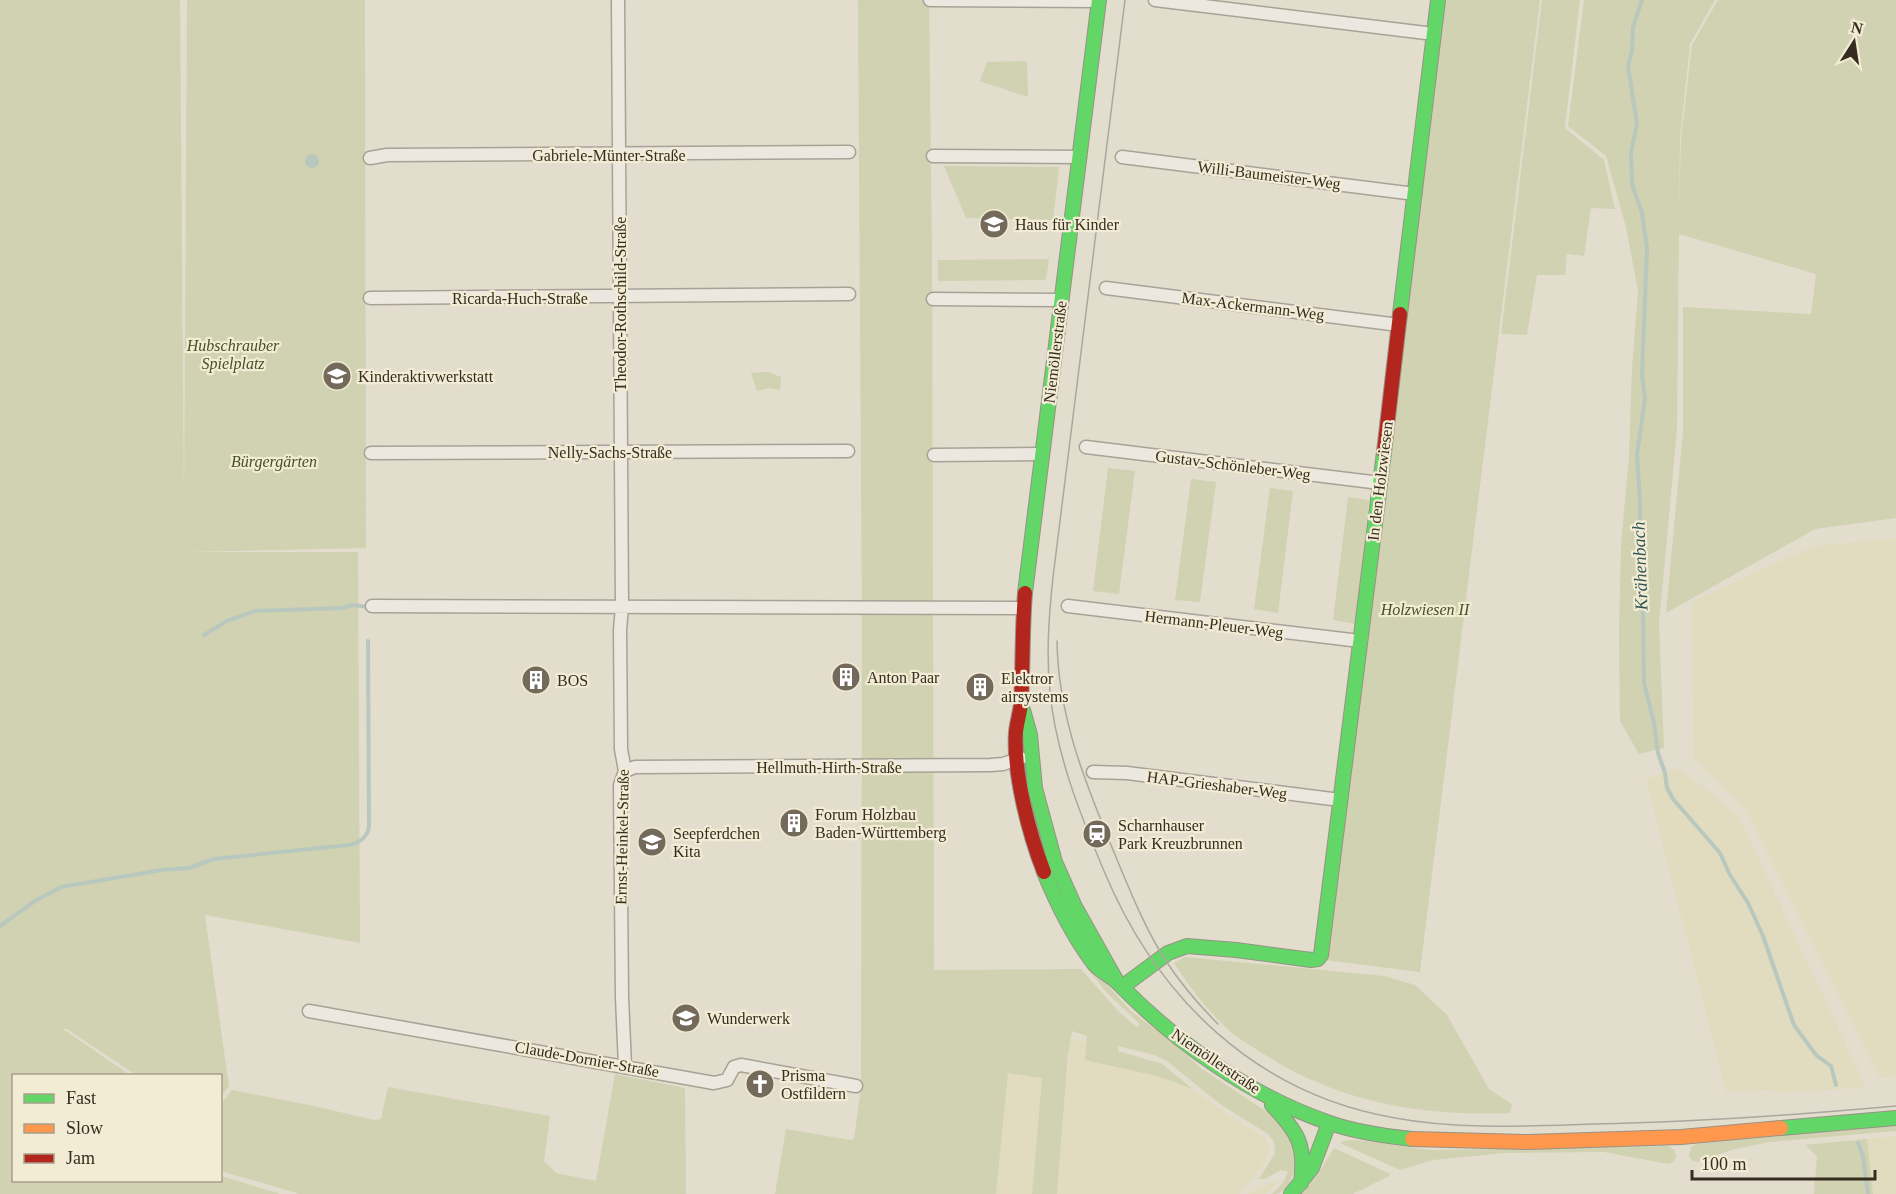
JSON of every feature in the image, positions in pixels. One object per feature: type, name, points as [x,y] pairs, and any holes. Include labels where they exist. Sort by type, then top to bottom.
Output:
[{"type":"main road","name":"Niemöllerstraße","points":[[1099,0],[1024,608],[1021,706],[1016,731],[1017,758],[1028,822],[1042,866],[1068,923],[1096,966],[1119,983],[1146,1011],[1187,1044],[1260,1093],[1329,1123],[1395,1137],[1489,1142],[1705,1136],[1896,1118]]},
{"type":"main road","name":"In den Holzwiesen","points":[[1119,983],[1168,953],[1187,946],[1316,960],[1321,955],[1438,0]]},
{"type":"main road","name":"Niemöllerstraße","points":[[1021,706],[1027,718],[1033,777],[1056,865],[1089,933],[1109,962],[1119,983]]},
{"type":"main road","points":[[1260,1093],[1288,1121],[1301,1142],[1304,1157],[1301,1183]]},
{"type":"main road","points":[[1291,1194],[1318,1156],[1329,1123]]},
{"type":"street","name":"Theodor-Rothschild-Straße","points":[[618,0],[622,607]]},
{"type":"street","points":[[930,0],[1099,0]]},
{"type":"street","points":[[1155,0],[1434,34]]},
{"type":"street","name":"Gabriele-Münter-Straße","points":[[370,158],[387,155],[849,152]]},
{"type":"street","points":[[933,156],[1080,157]]},
{"type":"street","name":"Willi-Baumeister-Weg","points":[[1122,157],[1415,194]]},
{"type":"street","name":"Max-Ackermann-Weg","points":[[1106,288],[1399,325]]},
{"type":"street","name":"Ricarda-Huch-Straße","points":[[370,298],[620,298],[849,294]]},
{"type":"street","points":[[933,299],[1062,300]]},
{"type":"street","name":"Gustav-Schönleber-Weg","points":[[1086,447],[1380,483]]},
{"type":"street","name":"Nelly-Sachs-Straße","points":[[371,453],[848,452]]},
{"type":"street","points":[[934,455],[1042,454]]},
{"type":"street","points":[[372,606],[1024,608]]},
{"type":"street","name":"Hermann-Pleuer-Weg","points":[[1068,606],[1360,641]]},
{"type":"street","name":"Ernst-Heinkel-Straße","points":[[622,607],[620,630],[621,749],[625,771],[620,785],[625,1066]]},
{"type":"street","name":"Hellmuth-Hirth-Straße","points":[[625,771],[635,767],[991,765],[1003,764],[1017,758],[1032,757]]},
{"type":"street","name":"HAP-Grieshaber-Weg","points":[[1094,772],[1127,773],[1340,800]]},
{"type":"street","name":"Claude-Dornier-Straße","points":[[309,1011],[718,1083],[727,1080],[734,1067],[746,1065],[856,1086]]},
{"type":"shaded area","points":[[309,154],[315,154],[319,161],[315,168],[309,168],[305,164],[305,158]]},
{"type":"shaded area","points":[[1896,538],[1896,1077],[1880,1078],[1746,811],[1694,758],[1691,602],[1814,546]]},
{"type":"shaded area","points":[[1679,768],[1738,815],[1866,1087],[1787,1093],[1767,1090],[1726,1092],[1646,779]]},
{"type":"shaded area","points":[[1071,1038],[1087,1042],[1085,1060],[1157,1076],[1193,1089],[1265,1138],[1270,1148],[1267,1159],[1239,1194],[1057,1194]]},
{"type":"shaded area","points":[[1008,1073],[1042,1077],[1032,1194],[996,1194]]},
{"type":"shaded area","points":[[1896,1136],[1896,1194],[1873,1194],[1867,1139]]},
{"type":"shaded area","points":[[1273,1181],[1277,1184],[1266,1194],[1248,1194]]},
{"type":"green space","points":[[0,0],[180,0],[184,507],[187,0],[365,0],[366,548],[184,552],[358,552],[360,943],[205,915],[229,1087],[222,1094],[222,1074],[134,1074],[67,1029],[63,1029],[129,1074],[12,1074],[12,1182],[222,1182],[222,1176],[281,1194],[0,1194]]},
{"type":"green space","points":[[858,0],[929,0],[934,970],[1081,969],[1118,1011],[1138,1028],[1139,1023],[1106,992],[1088,969],[1097,974],[1131,1011],[1176,1045],[1202,1069],[1270,1114],[1297,1146],[1292,1176],[1280,1193],[1272,1194],[1283,1183],[1288,1172],[1281,1170],[1265,1179],[1259,1179],[1275,1153],[1274,1142],[1268,1134],[1220,1104],[1167,1061],[1154,1055],[1118,1046],[1118,1051],[1162,1064],[1193,1089],[1157,1076],[1085,1060],[1087,1036],[1072,1031],[1057,1194],[1032,1194],[1042,1078],[1008,1073],[996,1194],[775,1194],[786,1129],[854,1139],[861,1089],[862,631]]},
{"type":"green space","name":"Holzwiesen II","points":[[1443,0],[1540,0],[1420,972],[1326,960]]},
{"type":"green space","points":[[1542,0],[1580,0],[1565,128],[1604,160],[1615,209],[1591,208],[1584,256],[1567,254],[1565,275],[1537,275],[1527,335],[1501,334]]},
{"type":"green space","points":[[1584,0],[1715,0],[1690,44],[1680,138],[1679,211],[1681,139],[1692,45],[1718,0],[1896,0],[1896,518],[1815,529],[1666,613],[1683,431],[1683,307],[1811,314],[1816,274],[1679,234],[1677,429],[1659,624],[1664,748],[1639,754],[1620,721],[1619,633],[1621,545],[1629,456],[1638,291],[1626,227],[1606,156],[1568,126]]},
{"type":"green space","points":[[1027,61],[1028,97],[980,81],[987,62]]},
{"type":"green space","points":[[944,166],[1059,167],[1053,220],[966,218]]},
{"type":"green space","points":[[1049,259],[1046,280],[938,281],[938,260]]},
{"type":"green space","points":[[768,372],[781,377],[780,390],[769,388],[757,391],[751,373]]},
{"type":"green space","points":[[1108,468],[1135,471],[1119,594],[1093,591]]},
{"type":"green space","points":[[1191,479],[1216,482],[1200,602],[1175,600]]},
{"type":"green space","points":[[1270,488],[1293,491],[1278,613],[1254,609]]},
{"type":"green space","points":[[1348,497],[1369,500],[1356,624],[1333,620]]},
{"type":"green space","points":[[1185,957],[1384,976],[1415,985],[1447,1015],[1489,1089],[1512,1104],[1510,1113],[1476,1114],[1410,1108],[1377,1102],[1315,1082],[1256,1049],[1222,1024],[1200,999],[1174,963]]},
{"type":"green space","points":[[615,1074],[685,1088],[686,1194],[300,1194],[222,1171],[222,1103],[232,1090],[374,1120],[381,1119],[388,1087],[550,1116],[544,1161],[556,1173],[596,1181]]},
{"type":"green space","points":[[1896,1125],[1896,1131],[1769,1142],[1731,1150],[1698,1162],[1693,1161],[1689,1156],[1691,1147],[1696,1144]]},
{"type":"green space","points":[[1867,1139],[1873,1194],[1814,1194],[1817,1156],[1805,1145]]},
{"type":"green space","points":[[1347,1140],[1432,1150],[1669,1146],[1675,1151],[1676,1157],[1668,1164],[1604,1152],[1505,1153],[1433,1160],[1400,1170],[1340,1143]]},
{"type":"green space","points":[[1334,1148],[1389,1173],[1389,1176],[1353,1194],[1301,1194],[1317,1176]]},
{"type":"waterway","name":"Krähenbach","points":[[1642,0],[1633,27],[1632,51],[1628,66],[1637,124],[1631,152],[1632,184],[1642,213],[1647,248],[1642,374],[1645,399],[1637,454],[1644,683],[1667,788],[1673,799],[1720,853],[1730,875],[1748,903],[1763,936],[1794,1025],[1816,1055],[1831,1066],[1836,1085]]},
{"type":"waterway","points":[[204,635],[227,621],[255,611],[342,608],[353,605],[369,607]]},
{"type":"waterway","points":[[0,926],[35,901],[61,887],[162,870],[189,868],[214,859],[349,845],[362,839],[369,827],[368,641]]},
{"type":"waterway","name":"Krähenbach","points":[[1858,1143],[1863,1156],[1868,1194]]},
{"type":"tram line","points":[[1125,0],[1053,577],[1048,663],[1053,715],[1063,761],[1078,806],[1104,871],[1126,917],[1152,960],[1183,999],[1217,1033],[1256,1063],[1298,1087],[1345,1106],[1395,1118],[1469,1126],[1544,1126],[1708,1120],[1896,1106]]},
{"type":"tram line","points":[[1057,641],[1062,696],[1075,748],[1125,879],[1166,961],[1190,994],[1218,1024]]},
{"type":"traffic: fast","points":[[1025,593],[1099,0]]},
{"type":"traffic: fast","points":[[1400,314],[1438,0]]},
{"type":"traffic: fast","points":[[1122,987],[1168,953],[1187,946],[1311,960],[1318,959],[1321,955],[1384,452]]},
{"type":"traffic: fast","points":[[1023,710],[1030,735],[1035,788],[1055,862],[1075,907],[1116,980]]},
{"type":"traffic: fast","points":[[1044,872],[1066,920],[1094,964],[1116,981],[1165,1027],[1216,1065],[1270,1097],[1327,1122],[1380,1135],[1412,1139]]},
{"type":"traffic: fast","points":[[1272,1105],[1288,1123],[1298,1140],[1302,1159],[1301,1183]]},
{"type":"traffic: fast","points":[[1781,1128],[1896,1118]]},
{"type":"traffic: fast","points":[[1291,1194],[1312,1168],[1329,1123]]},
{"type":"traffic: slow","points":[[1412,1139],[1528,1142],[1681,1137],[1781,1128]]},
{"type":"traffic: jam","points":[[1384,452],[1400,314]]},
{"type":"traffic: jam","points":[[1025,593],[1021,704],[1016,732],[1017,765],[1023,803],[1044,872]]},
{"type":"place","name":"Haus für Kinder","points":[[994,224]]},
{"type":"place","name":"Kinderaktivwerkstatt","points":[[337,376]]},
{"type":"place","name":"Anton Paar","points":[[846,677]]},
{"type":"place","name":"BOS","points":[[536,680]]},
{"type":"place","name":"Elektror airsystems","points":[[980,687]]},
{"type":"place","name":"Forum Holzbau Baden-Württemberg","points":[[794,823]]},
{"type":"place","name":"Scharnhauser Park Kreuzbrunnen","points":[[1097,834]]},
{"type":"place","name":"Seepferdchen Kita","points":[[652,842]]},
{"type":"place","name":"Wunderwerk","points":[[686,1018]]},
{"type":"place","name":"Prisma Ostfildern","points":[[760,1084]]},
{"type":"park label","name":"Hubschrauber Spielplatz","points":[[233,354]]},
{"type":"park label","name":"Bürgergärten","points":[[274,461]]}]
